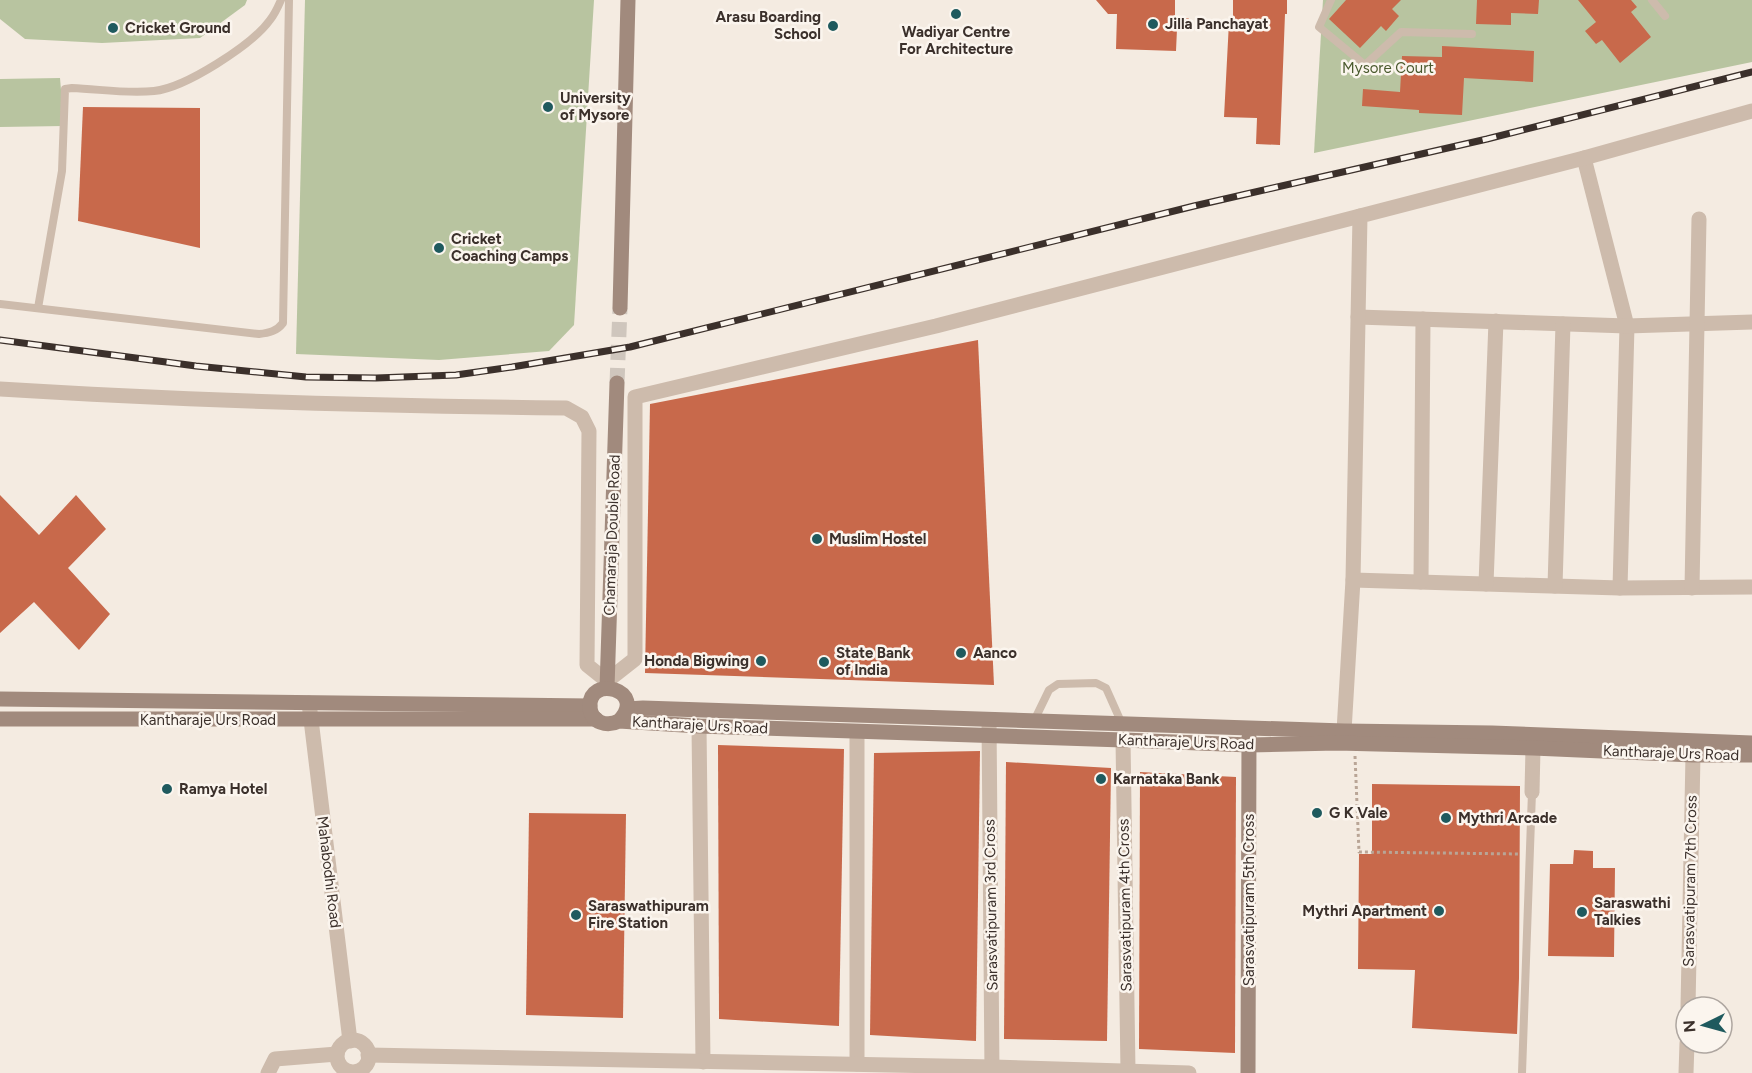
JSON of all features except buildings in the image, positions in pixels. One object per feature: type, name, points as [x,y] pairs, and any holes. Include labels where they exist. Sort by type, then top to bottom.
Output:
[{"type":"street","points":[[620,308],[628,0]]},
{"type":"street","points":[[0,389],[194,400],[566,408],[582,417],[589,431],[586,665],[607,684],[622,694],[625,699],[623,715],[607,724],[593,713],[592,698],[596,693],[607,684],[635,659],[635,397],[948,324],[1584,158],[1752,111]]},
{"type":"street","points":[[1584,158],[1627,326],[1620,588]]},
{"type":"street","points":[[1344,731],[1353,580],[1360,216]]},
{"type":"street","points":[[1692,588],[1699,219]]},
{"type":"street","points":[[1358,316],[1627,326],[1752,322]]},
{"type":"street","points":[[1421,582],[1423,319]]},
{"type":"street","points":[[1486,584],[1496,321]]},
{"type":"street","points":[[1555,586],[1563,324]]},
{"type":"street","name":"Chamaraja Double Road","points":[[607,684],[617,383]]},
{"type":"street","points":[[1353,580],[1620,588],[1752,587]]},
{"type":"street","name":"Kantharaje Urs Road","points":[[0,699],[309,703],[593,713]]},
{"type":"street","points":[[30,700],[30,719]]},
{"type":"street","name":"Mahabodhi Road","points":[[309,703],[309,720],[350,1041]]},
{"type":"street","name":"Kantharaje Urs Road","points":[[623,715],[643,708],[1752,743]]},
{"type":"street","name":"Kantharaje Urs Road","points":[[0,719],[309,720],[593,713]]},
{"type":"street","name":"Kantharaje Urs Road","points":[[623,715],[699,726],[857,732],[1249,745],[1354,744],[1752,755]]},
{"type":"street","name":"Sarasvatipuram 3rd Cross","points":[[988,720],[992,1070]]},
{"type":"street","points":[[699,726],[704,1062]]},
{"type":"street","name":"Sarasvatipuram 5th Cross","points":[[1248,1073],[1250,728]]},
{"type":"street","points":[[857,732],[857,1064]]},
{"type":"street","name":"Sarasvatipuram 4th Cross","points":[[1123,740],[1128,1071]]},
{"type":"street","points":[[1532,792],[1533,748]]},
{"type":"street","name":"Sarasvatipuram 7th Cross","points":[[1688,995],[1693,755]]},
{"type":"street","points":[[350,1041],[360,1042],[364,1045],[368,1055],[367,1064],[353,1073],[343,1069],[337,1060],[337,1054],[341,1045],[350,1041]]},
{"type":"street","points":[[268,1073],[275,1059],[337,1054]]},
{"type":"street","points":[[368,1055],[1189,1073]]},
{"type":"street","points":[[1686,1073],[1687,1055]]},
{"type":"lane","points":[[38,308],[62,171],[64,89],[135,92],[156,91],[174,86],[217,63],[250,40],[270,21],[281,0]]},
{"type":"lane","points":[[0,303],[259,334],[271,332],[280,327],[283,323],[289,0]]},
{"type":"lane","points":[[1331,0],[1319,27],[1365,65],[1401,32],[1472,34]]},
{"type":"lane","points":[[1652,0],[1665,16]]},
{"type":"lane","points":[[1034,721],[1049,690],[1058,684],[1096,683],[1106,688],[1122,724]]},
{"type":"lane","points":[[1522,1073],[1532,792]]},
{"type":"path","points":[[1354,744],[1359,852],[1519,854]]},
{"type":"green space","name":"Cricket Ground","points":[[0,0],[247,0],[245,5],[200,38],[102,43],[25,39],[0,19]]},
{"type":"green space","name":"Cricket Coaching Camps","points":[[305,0],[594,0],[574,325],[549,351],[439,360],[296,354]]},
{"type":"green space","name":"Mysore Court","points":[[1323,0],[1752,0],[1752,62],[1314,153]]},
{"type":"green space","points":[[60,78],[64,126],[0,127],[0,79]]},
{"type":"tunnel","points":[[617,383],[620,308]]},
{"type":"railway","points":[[0,340],[196,366],[306,377],[376,378],[456,375],[512,367],[630,347],[1194,206],[1487,139],[1752,72]]},
{"type":"place","name":"Wadiyar Centre For Architecture","points":[[956,14]]},
{"type":"place","name":"Jilla Panchayat","points":[[1153,24]]},
{"type":"place","name":"Arasu Boarding School","points":[[833,26]]},
{"type":"place","name":"Cricket Ground","points":[[113,28]]},
{"type":"place","name":"University of Mysore","points":[[548,107]]},
{"type":"place","name":"Cricket Coaching Camps","points":[[439,248]]},
{"type":"place","name":"Muslim Hostel","points":[[817,539]]},
{"type":"place","name":"Aanco","points":[[961,653]]},
{"type":"place","name":"Honda Bigwing","points":[[761,661]]},
{"type":"place","name":"State Bank of India","points":[[824,662]]},
{"type":"place","name":"Karnataka Bank","points":[[1101,779]]},
{"type":"place","name":"Ramya Hotel","points":[[167,789]]},
{"type":"place","name":"G K Vale","points":[[1317,813]]},
{"type":"place","name":"Mythri Arcade","points":[[1446,818]]},
{"type":"place","name":"Mythri Apartment","points":[[1439,911]]},
{"type":"place","name":"Saraswathi Talkies","points":[[1582,912]]},
{"type":"place","name":"Saraswathipuram Fire Station","points":[[576,915]]}]
